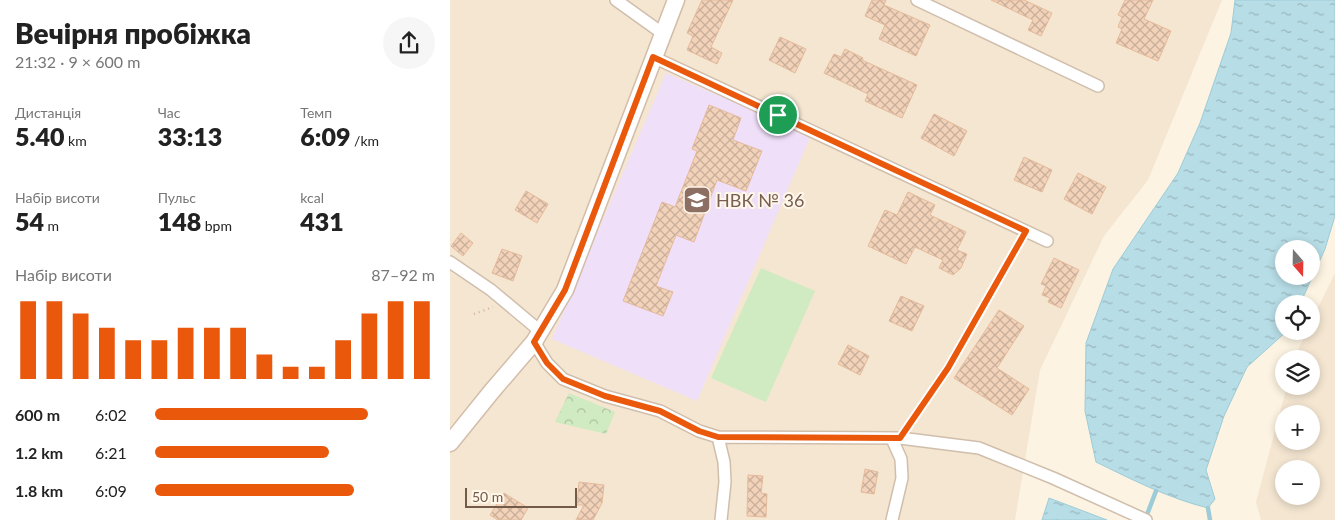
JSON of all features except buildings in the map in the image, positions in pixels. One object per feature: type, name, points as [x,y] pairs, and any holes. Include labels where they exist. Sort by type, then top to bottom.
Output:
[{"type":"street","points":[[616,0],[662,33]]},
{"type":"street","points":[[450,443],[537,338],[565,290],[676,0]]},
{"type":"street","points":[[916,0],[1098,86]]},
{"type":"street","points":[[653,57],[1047,241]]},
{"type":"street","points":[[450,262],[491,290],[534,326],[547,363],[563,379],[605,396],[660,411],[699,431],[718,437],[896,439],[979,448],[1146,520]]},
{"type":"street","points":[[718,437],[724,462],[725,482],[721,520]]},
{"type":"street","points":[[892,520],[902,478],[901,460],[896,439]]},
{"type":"lane","points":[[896,439],[948,368],[1026,231]]},
{"type":"shaded area","points":[[450,0],[1222,0],[1148,180],[1104,236],[1040,370],[1015,520],[450,520]]},
{"type":"shaded area","name":"НВК № 36","points":[[666,73],[811,135],[697,401],[552,339]]},
{"type":"shaded area","points":[[1335,273],[1335,520],[1261,520],[1256,502],[1275,431],[1275,450],[1320,450],[1320,405],[1282,405],[1285,395],[1320,395],[1320,350],[1298,350],[1303,340],[1320,340],[1320,304]]},
{"type":"green space","points":[[761,268],[815,291],[766,402],[711,378]]},
{"type":"green space","points":[[569,393],[615,412],[606,434],[555,422]]},
{"type":"water","points":[[1235,0],[1335,0],[1335,216],[1320,260],[1320,240],[1275,240],[1275,285],[1309,285],[1304,295],[1275,295],[1275,340],[1277,340],[1247,367],[1224,416],[1206,470],[1215,499],[1208,508],[1165,494],[1096,462],[1085,411],[1086,343],[1113,269],[1178,173],[1200,123],[1231,33]]},
{"type":"water","points":[[1049,498],[1107,520],[1042,520]]},
{"type":"waterway","points":[[1148,512],[1156,491]]},
{"type":"waterway","points":[[1208,508],[1210,520]]},
{"type":"place","name":"НВК № 36","points":[[697,200]]},
{"type":"route","points":[[653,57],[778,115],[1026,231],[948,368],[900,438],[718,437],[699,431],[660,411],[605,396],[563,379],[547,363],[534,342],[565,290],[653,57]]}]
